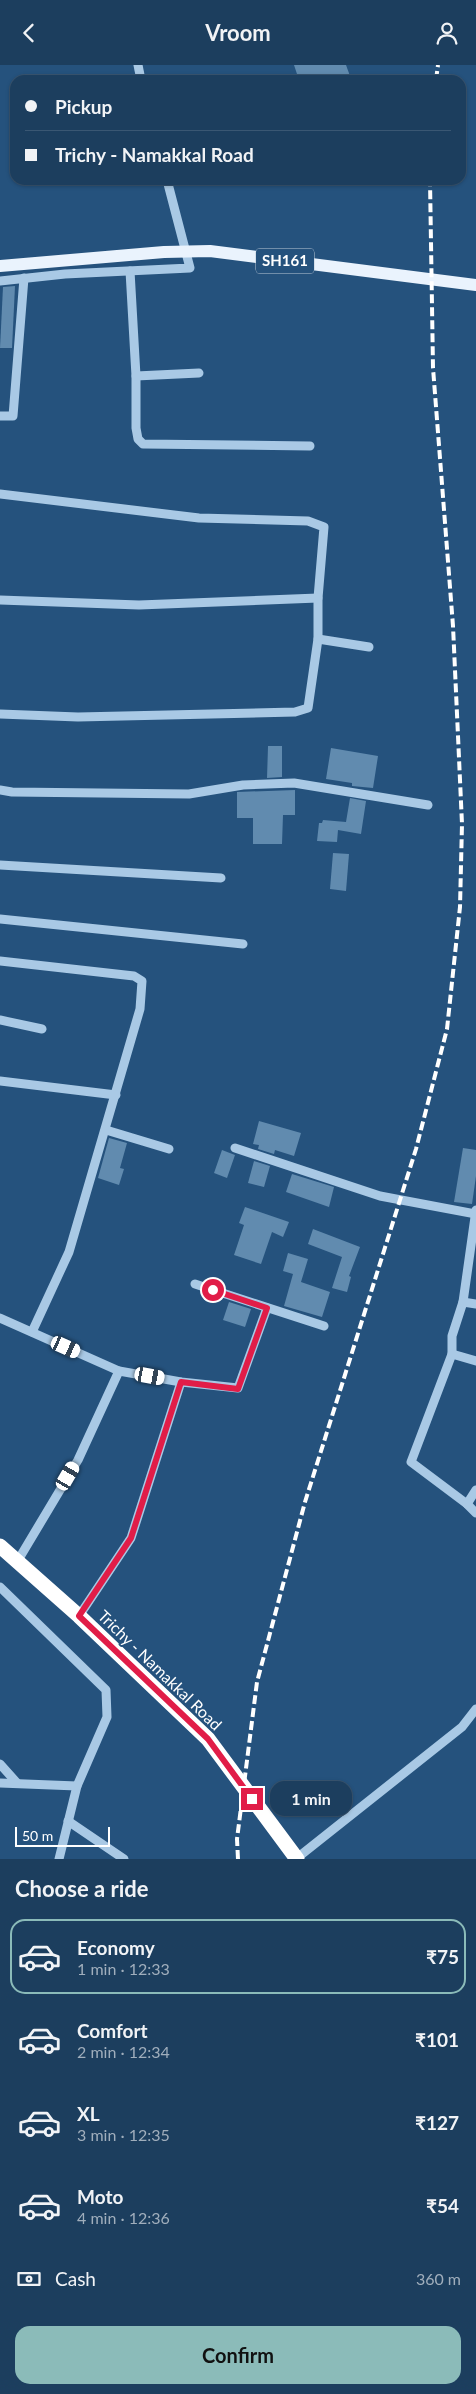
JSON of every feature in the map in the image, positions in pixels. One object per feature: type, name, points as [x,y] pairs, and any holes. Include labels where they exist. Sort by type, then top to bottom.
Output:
[{"type":"highway","name":"Trichy - Namakkal Road","points":[[0,1546],[79,1616],[208,1739],[297,1859]]},
{"type":"main road","name":"SH161","points":[[0,267],[164,251],[210,251],[476,285]]},
{"type":"street","points":[[0,281],[65,273],[190,268],[168,185]]},
{"type":"street","points":[[130,271],[136,376],[136,428],[138,439],[143,444],[310,446]]},
{"type":"street","points":[[0,416],[13,416],[24,278]]},
{"type":"street","points":[[136,376],[199,373]]},
{"type":"street","points":[[0,494],[199,518],[308,521],[324,527],[318,598],[318,639],[308,708],[295,712],[78,717],[0,714]]},
{"type":"street","points":[[0,600],[139,605],[318,598]]},
{"type":"street","points":[[318,639],[369,647]]},
{"type":"street","points":[[0,790],[12,792],[190,794],[243,785],[294,783],[428,805]]},
{"type":"street","points":[[0,865],[221,878]]},
{"type":"street","points":[[0,919],[243,943]]},
{"type":"street","points":[[0,961],[134,976],[142,981],[140,1009],[69,1252],[32,1332]]},
{"type":"street","points":[[0,1020],[42,1029]]},
{"type":"street","points":[[0,1081],[116,1095]]},
{"type":"street","points":[[106,1130],[169,1149]]},
{"type":"street","points":[[235,1148],[380,1196],[476,1213],[463,1301],[452,1336],[452,1354],[411,1462],[467,1504],[476,1513]]},
{"type":"street","points":[[195,1284],[324,1326]]},
{"type":"street","points":[[463,1301],[476,1304]]},
{"type":"street","points":[[0,1318],[119,1371],[181,1382],[238,1389],[267,1308]]},
{"type":"street","points":[[452,1354],[476,1361]]},
{"type":"street","points":[[17,1562],[78,1460],[119,1371]]},
{"type":"street","points":[[79,1616],[131,1538],[181,1382]]},
{"type":"street","points":[[467,1504],[476,1491]]},
{"type":"street","points":[[0,1587],[106,1690],[107,1717],[76,1786],[59,1859]]},
{"type":"street","points":[[297,1859],[462,1727],[476,1709]]},
{"type":"street","points":[[0,1764],[17,1783]]},
{"type":"street","points":[[0,1783],[76,1786]]},
{"type":"street","points":[[68,1821],[124,1859]]},
{"type":"building","points":[[294,65],[346,65],[350,75],[297,75]]},
{"type":"building","points":[[15,286],[12,348],[0,348],[3,287]]},
{"type":"building","points":[[268,746],[282,746],[282,777],[267,778]]},
{"type":"building","points":[[331,748],[378,756],[373,788],[352,786],[352,783],[326,779]]},
{"type":"building","points":[[295,790],[295,815],[283,815],[282,844],[253,844],[253,818],[237,818],[237,792]]},
{"type":"building","points":[[350,798],[366,801],[361,834],[338,830],[337,842],[317,841],[319,823],[322,823],[323,820],[346,822]]},
{"type":"building","points":[[333,853],[349,854],[346,891],[330,889]]},
{"type":"building","points":[[259,1121],[301,1133],[294,1156],[275,1150],[274,1154],[258,1149],[259,1145],[253,1144]]},
{"type":"building","points":[[109,1138],[127,1143],[120,1168],[124,1169],[119,1185],[98,1178]]},
{"type":"building","points":[[463,1148],[476,1150],[476,1176],[472,1204],[454,1202]]},
{"type":"building","points":[[222,1150],[235,1155],[227,1178],[214,1173]]},
{"type":"building","points":[[254,1161],[270,1166],[264,1187],[248,1183]]},
{"type":"building","points":[[292,1174],[334,1187],[329,1207],[286,1192]]},
{"type":"building","points":[[245,1207],[289,1222],[283,1237],[272,1232],[261,1264],[234,1255],[244,1225],[239,1223]]},
{"type":"building","points":[[313,1229],[360,1247],[349,1276],[351,1277],[347,1292],[332,1288],[342,1257],[308,1244]]},
{"type":"building","points":[[288,1253],[308,1259],[301,1282],[330,1292],[322,1317],[284,1306],[293,1274],[283,1271]]},
{"type":"building","points":[[229,1302],[251,1309],[245,1327],[223,1320]]},
{"type":"railway","points":[[437,75],[438,65]]},
{"type":"railway","points":[[238,1859],[237,1839],[257,1682],[305,1502],[416,1149],[447,1029],[460,907],[462,824],[453,626],[433,368],[430,185]]},
{"type":"route","points":[[213,1290],[267,1308],[238,1389],[181,1382],[131,1538],[79,1616],[208,1739],[252,1799]]}]
